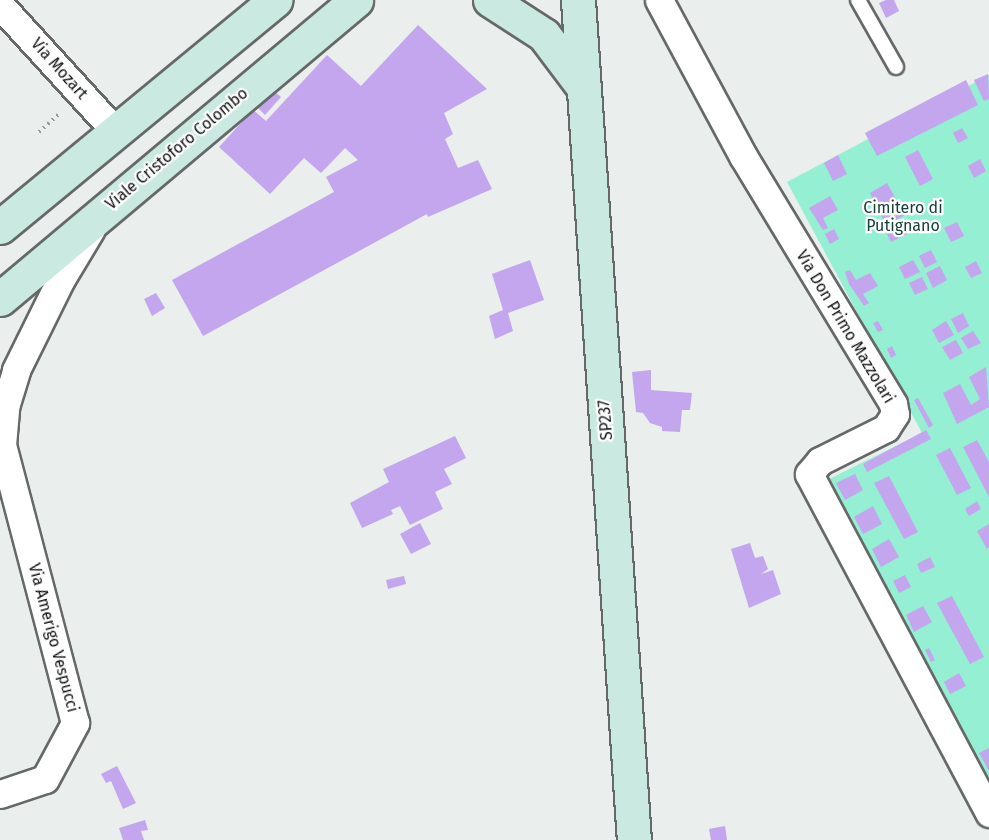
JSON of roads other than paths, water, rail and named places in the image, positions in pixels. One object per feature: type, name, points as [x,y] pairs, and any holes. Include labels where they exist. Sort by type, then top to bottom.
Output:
[{"type":"main road","points":[[0,227],[276,0]]},
{"type":"main road","name":"Viale Cristoforo Colombo","points":[[0,299],[356,0]]},
{"type":"main road","points":[[490,0],[544,35],[584,88]]},
{"type":"main road","points":[[516,0],[538,0]]},
{"type":"main road","name":"SP237","points":[[578,0],[633,840]]},
{"type":"street","name":"Via Don Primo Mazzolari","points":[[659,0],[743,156],[893,404],[895,414],[886,428],[820,461],[809,474],[989,813]]},
{"type":"street","name":"Via Mozart","points":[[0,5],[117,132]]},
{"type":"street","name":"Via Amerigo Vespucci","points":[[0,794],[45,780],[75,723],[1,444],[5,407],[16,370],[61,279],[99,215]]},
{"type":"lane","points":[[858,0],[896,68]]},
{"type":"park label","name":"Cimitero di Putignano","points":[[903,217]]}]
